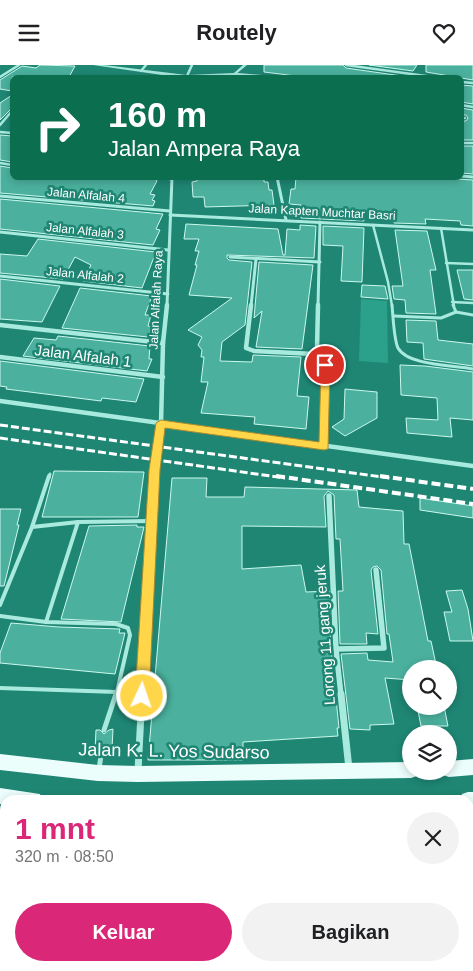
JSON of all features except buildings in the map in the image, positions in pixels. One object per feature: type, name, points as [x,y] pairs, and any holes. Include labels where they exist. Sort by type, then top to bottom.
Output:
[{"type":"main road","name":"Jalan K. L. Yos Sudarso","points":[[0,762],[98,773],[138,774],[402,770]]},
{"type":"main road","points":[[457,768],[473,767]]},
{"type":"street","points":[[0,77],[19,65]]},
{"type":"street","points":[[95,65],[162,75]]},
{"type":"street","points":[[141,71],[146,65]]},
{"type":"street","points":[[192,65],[187,75],[243,75]]},
{"type":"street","points":[[235,74],[245,65]]},
{"type":"street","points":[[346,65],[418,75]]},
{"type":"street","points":[[0,125],[10,113]]},
{"type":"street","name":"Jalan Alfalah Raya","points":[[138,774],[154,470],[161,423],[163,343],[168,295],[168,250],[172,180]]},
{"type":"street","points":[[278,180],[286,220]]},
{"type":"street","name":"Jalan Alfalah 4","points":[[0,195],[170,213]]},
{"type":"street","name":"Jalan Kapten Muchtar Basri","points":[[170,213],[473,230]]},
{"type":"street","points":[[256,259],[246,349],[309,355],[316,353],[318,349],[320,222]]},
{"type":"street","name":"Jalan Alfalah 3","points":[[0,232],[168,250]]},
{"type":"street","points":[[230,257],[320,262]]},
{"type":"street","name":"Jalan Alfalah 2","points":[[0,276],[168,295]]},
{"type":"street","points":[[0,325],[163,343]]},
{"type":"street","name":"Jalan Alfalah 1","points":[[0,357],[163,377]]},
{"type":"street","points":[[324,447],[325,365]]},
{"type":"street","points":[[0,401],[473,466]]},
{"type":"street","name":"Lorong 11 gang jeruk","points":[[330,496],[336,649],[349,772]]},
{"type":"street","points":[[336,649],[384,648],[376,570]]},
{"type":"lane","points":[[373,225],[388,282],[398,348],[402,354],[419,361],[473,369]]},
{"type":"lane","points":[[441,228],[452,302],[456,312]]},
{"type":"lane","points":[[446,263],[473,264]]},
{"type":"lane","points":[[452,302],[473,303]]},
{"type":"lane","points":[[394,316],[441,317],[456,312],[473,315]]},
{"type":"lane","points":[[0,605],[32,527],[50,474]]},
{"type":"lane","points":[[32,527],[78,523],[152,521]]},
{"type":"lane","points":[[46,622],[78,523]]},
{"type":"lane","points":[[0,616],[46,622],[116,624],[128,628],[130,635],[117,692],[104,730]]},
{"type":"lane","points":[[0,688],[117,692]]},
{"type":"lane","points":[[98,773],[102,749]]},
{"type":"green space","points":[[361,299],[387,301],[388,363],[359,361]]},
{"type":"railway","points":[[0,425],[390,478]]},
{"type":"railway","points":[[0,438],[285,478]]},
{"type":"railway","points":[[276,476],[473,504]]},
{"type":"railway","points":[[380,476],[473,489]]},
{"type":"route","points":[[142,696],[154,470],[161,423],[324,447],[325,365]]}]
